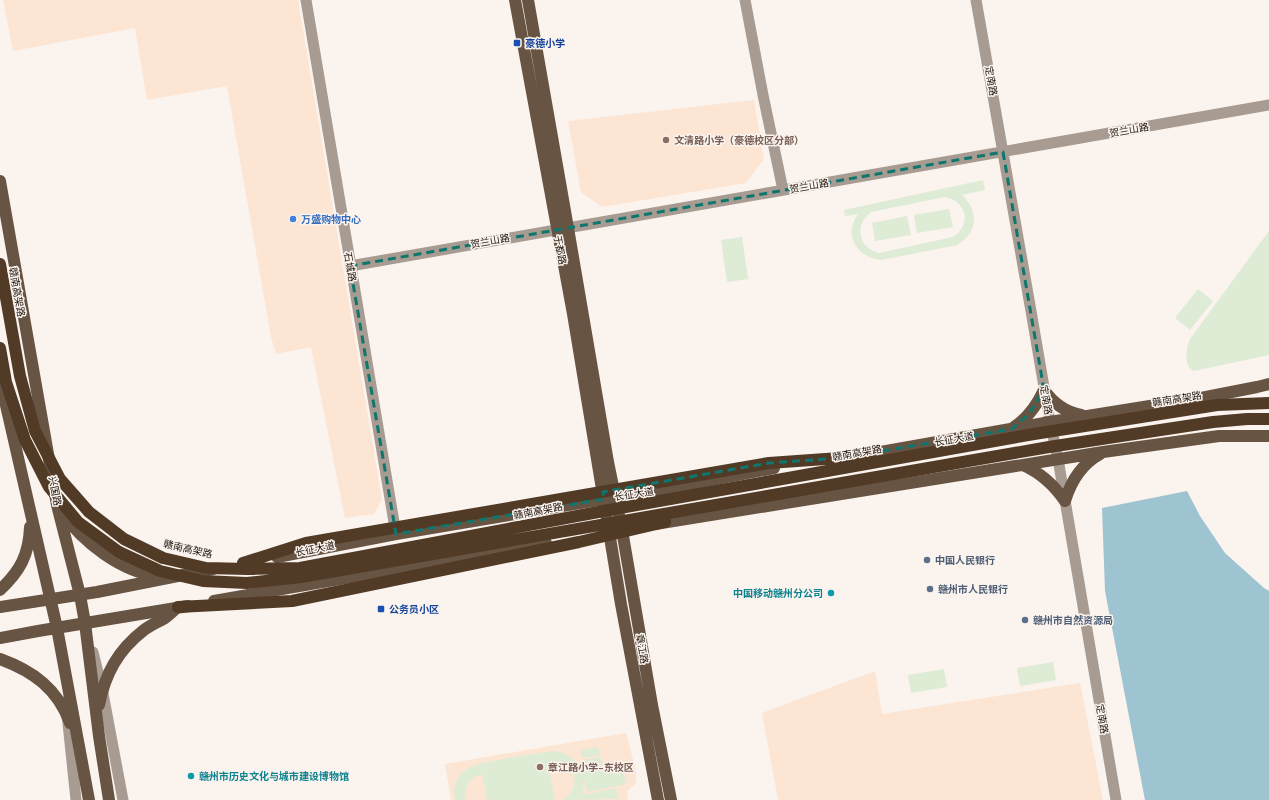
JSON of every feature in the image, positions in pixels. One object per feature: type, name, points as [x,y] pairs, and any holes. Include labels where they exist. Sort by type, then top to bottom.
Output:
[{"type":"highway","name":"赣南高架路","points":[[0,264],[20,376],[35,431],[60,479],[89,512],[124,540],[164,558],[206,568],[300,568],[927,452],[1217,405],[1269,403]]},
{"type":"highway","points":[[0,348],[6,382],[25,440],[49,487],[78,522],[119,552],[160,571],[202,581],[247,583],[301,577],[1042,449],[1213,422],[1269,419]]},
{"type":"highway","points":[[243,563],[306,544],[769,463],[927,452]]},
{"type":"highway","points":[[178,607],[292,601],[579,542],[799,491]]},
{"type":"main road","name":"于都路","points":[[515,0],[562,229]]},
{"type":"main road","name":"于都路","points":[[528,0],[573,314],[610,498]]},
{"type":"main road","name":"兴国路","points":[[0,181],[57,505],[80,595],[85,623],[99,736],[109,800]]},
{"type":"main road","points":[[0,379],[57,628],[89,800]]},
{"type":"main road","name":"长征大道","points":[[0,607],[80,595],[396,534],[610,498],[777,467],[883,452],[1012,428],[1206,397],[1269,384]]},
{"type":"main road","points":[[1012,428],[1035,407],[1044,390],[1051,400],[1067,411],[1094,415]]},
{"type":"main road","points":[[0,638],[616,531],[1058,459],[1219,436],[1269,436]]},
{"type":"main road","points":[[1065,501],[1071,484],[1081,469],[1103,452]]},
{"type":"main road","points":[[1023,465],[1046,478],[1065,501]]},
{"type":"main road","points":[[0,590],[20,567],[25,557],[30,534],[30,510],[28,498]]},
{"type":"main road","name":"章江路","points":[[610,498],[671,800]]},
{"type":"main road","points":[[57,505],[85,539],[105,554],[120,563],[145,574],[170,578]]},
{"type":"main road","name":"章江路","points":[[616,531],[621,604],[658,800]]},
{"type":"main road","points":[[99,736],[96,725],[97,713],[102,688],[112,665],[126,646],[145,630],[166,618],[178,607]]},
{"type":"main road","points":[[0,659],[16,666],[42,681],[52,691],[60,701],[67,714],[78,740]]},
{"type":"street","name":"石城路","points":[[306,0],[396,534]]},
{"type":"street","points":[[745,0],[783,190]]},
{"type":"street","name":"定南路","points":[[976,0],[1044,390],[1058,459],[1116,800]]},
{"type":"street","name":"贺兰山路","points":[[350,266],[1269,105]]},
{"type":"street","points":[[85,623],[102,688],[123,800]]},
{"type":"street","points":[[57,628],[76,800]]},
{"type":"highlighted area","points":[[1003,152],[1044,390],[1029,414],[1012,429],[840,458],[769,463],[603,492],[604,499],[396,534],[350,266]]},
{"type":"shaded area","name":"万盛购物中心","points":[[3,0],[298,0],[382,500],[374,514],[345,518],[311,347],[276,354],[271,337],[227,86],[147,100],[135,28],[13,51]]},
{"type":"shaded area","name":"文清路小学（豪德校区分部）","points":[[754,100],[764,159],[746,183],[602,207],[581,192],[568,121]]},
{"type":"shaded area","points":[[875,671],[882,714],[1080,683],[1103,800],[778,800],[762,713]]},
{"type":"shaded area","name":"章江路小学-东校区","points":[[626,733],[636,771],[636,783],[627,792],[628,800],[451,800],[445,764]]},
{"type":"green space","points":[[983,180],[985,190],[962,195],[968,201],[974,222],[969,234],[957,245],[881,260],[865,255],[859,250],[852,237],[853,222],[858,214],[845,216],[844,210]],"holes":[[[945,197],[952,199],[962,208],[965,220],[959,232],[953,237],[879,253],[866,246],[863,241],[861,236],[862,223],[871,212]]]},
{"type":"green space","points":[[949,209],[953,227],[917,233],[914,215]]},
{"type":"green space","points":[[907,216],[911,235],[875,241],[872,223]]},
{"type":"green space","points":[[1269,231],[1269,355],[1194,371],[1188,366],[1186,357],[1190,339]]},
{"type":"green space","points":[[742,237],[748,279],[727,282],[721,240]]},
{"type":"green space","points":[[1198,289],[1213,301],[1190,330],[1175,318]]},
{"type":"green space","points":[[1053,662],[1056,680],[1020,686],[1017,668]]},
{"type":"green space","points":[[944,669],[947,687],[911,693],[908,675]]},
{"type":"green space","points":[[598,747],[600,755],[582,758],[581,750]]},
{"type":"green space","points":[[556,751],[565,754],[576,761],[583,773],[583,770],[622,763],[626,784],[587,792],[584,779],[583,795],[616,788],[618,799],[562,800],[569,795],[573,788],[575,781],[573,775],[570,769],[564,764],[548,762],[555,800],[487,800],[482,774],[474,778],[468,784],[465,795],[466,800],[455,800],[454,788],[457,779],[463,772],[471,767],[490,761]]},
{"type":"green space","points":[[601,757],[603,765],[585,768],[584,760]]},
{"type":"water","points":[[1187,491],[1200,516],[1225,553],[1269,591],[1269,800],[1145,800],[1105,591],[1102,508]]},
{"type":"place","name":"豪德小学","points":[[517,43]]},
{"type":"place","name":"文清路小学（豪德校区分部）","points":[[666,140]]},
{"type":"place","name":"万盛购物中心","points":[[293,219]]},
{"type":"place","name":"中国人民银行","points":[[927,560]]},
{"type":"place","name":"赣州市人民银行","points":[[930,589]]},
{"type":"place","name":"中国移动赣州分公司","points":[[831,593]]},
{"type":"place","name":"公务员小区","points":[[381,609]]},
{"type":"place","name":"赣州市自然资源局","points":[[1025,620]]},
{"type":"place","name":"章江路小学-东校区","points":[[540,767]]},
{"type":"place","name":"赣州市历史文化与城市建设博物馆","points":[[191,776]]}]
